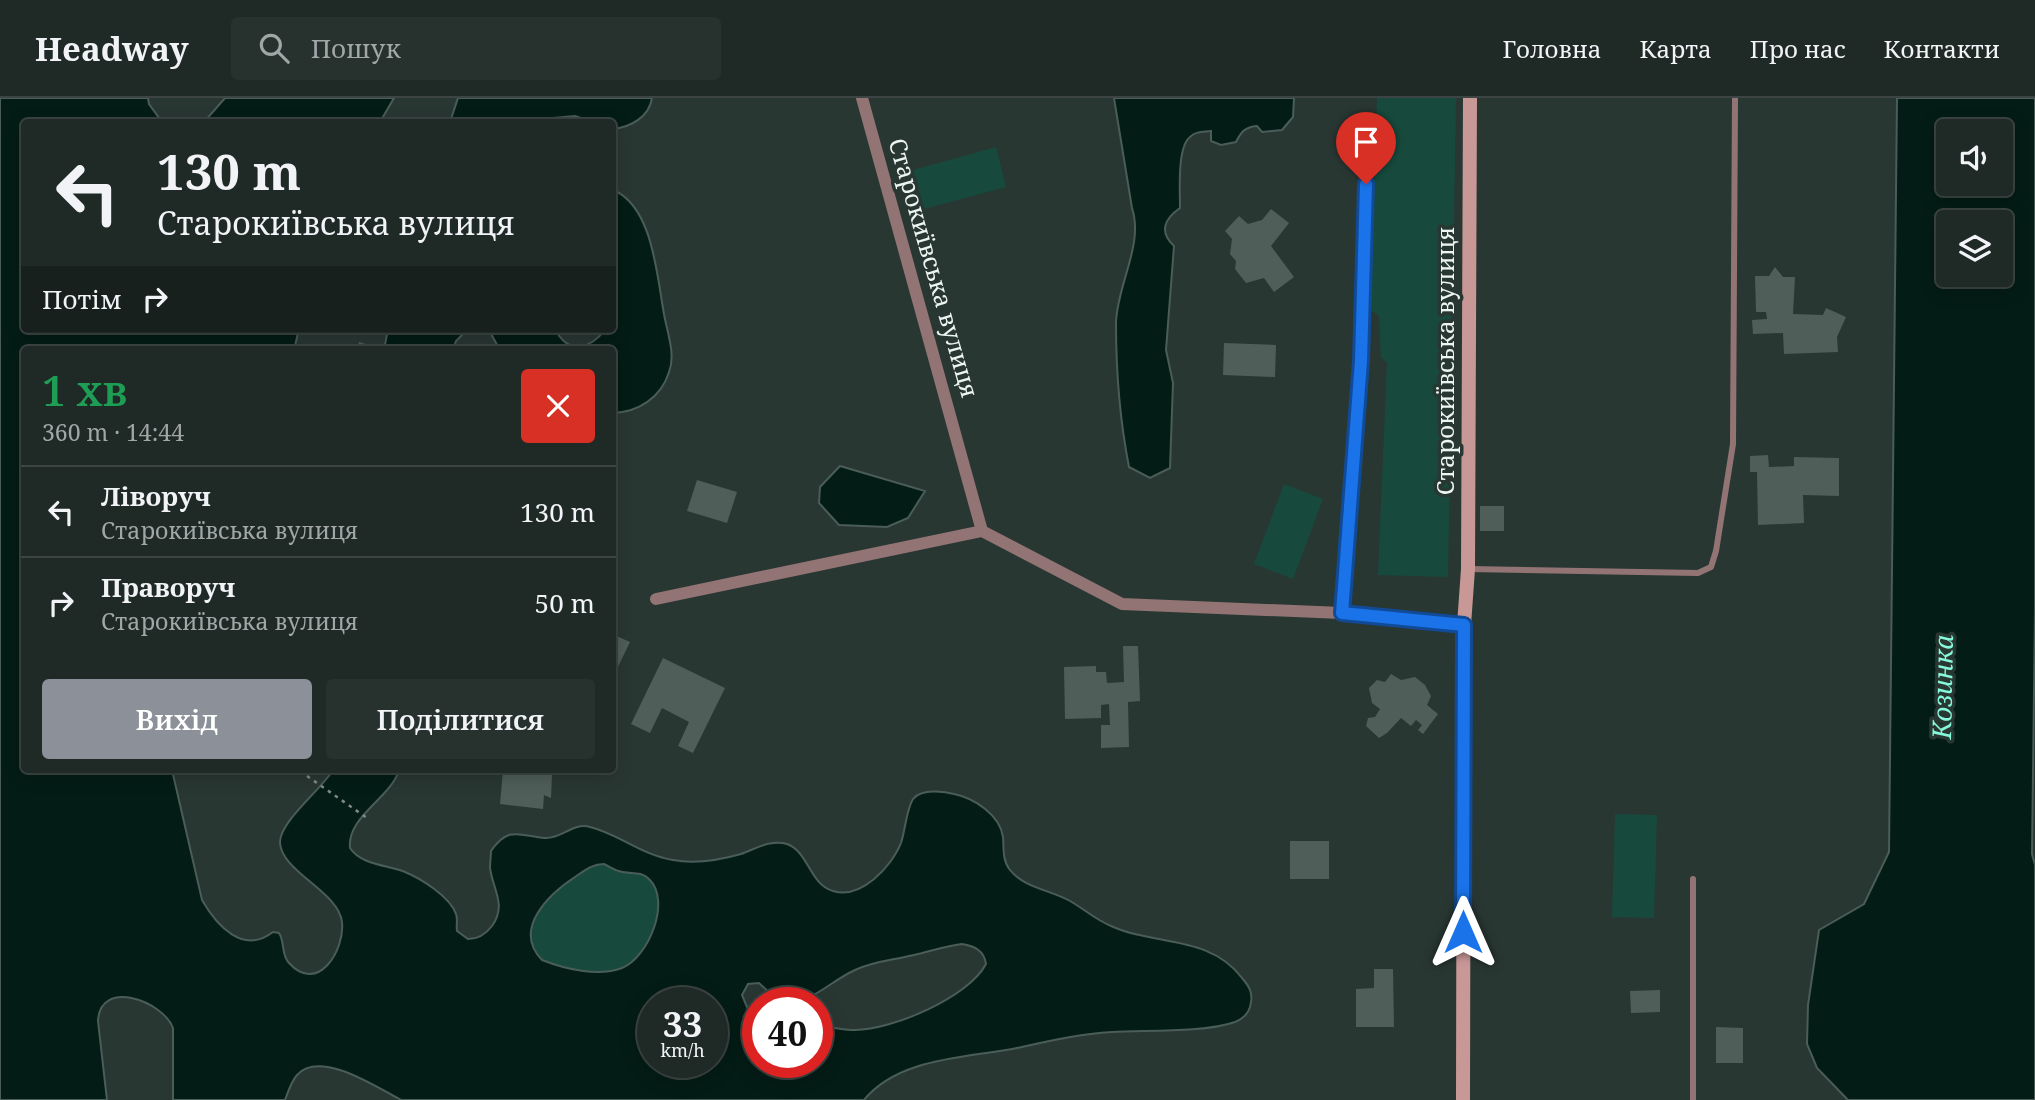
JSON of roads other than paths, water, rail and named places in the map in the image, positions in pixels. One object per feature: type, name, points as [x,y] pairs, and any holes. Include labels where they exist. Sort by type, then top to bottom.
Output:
[{"type":"street","name":"Старокиївська вулиця","points":[[862,98],[982,531]]},
{"type":"street","name":"Старокиївська вулиця","points":[[1463,1100],[1464,625],[1468,569],[1470,98]]},
{"type":"street","points":[[1342,613],[1361,361],[1366,184]]},
{"type":"street","points":[[656,599],[982,531],[1122,604],[1342,613],[1464,625]]},
{"type":"lane","points":[[1468,569],[1698,573],[1711,567],[1716,551],[1732,444],[1735,98]]},
{"type":"lane","points":[[1693,879],[1693,1100]]},
{"type":"water","points":[[0,98],[148,98],[160,119],[21,119],[21,333],[298,333],[295,346],[21,346],[21,773],[173,773],[202,900],[223,928],[241,939],[251,940],[273,932],[279,933],[287,960],[300,972],[310,974],[328,965],[342,933],[339,911],[322,891],[290,863],[280,843],[286,825],[331,773],[398,773],[388,790],[355,826],[350,848],[361,858],[405,872],[435,889],[453,908],[457,916],[457,931],[468,939],[484,934],[496,918],[499,904],[490,868],[491,851],[509,835],[551,838],[584,826],[611,834],[661,857],[690,862],[724,858],[757,847],[781,843],[794,848],[800,854],[825,887],[833,891],[854,891],[883,871],[897,852],[914,798],[922,793],[939,792],[970,799],[991,815],[1001,829],[1007,866],[1023,881],[1063,897],[1111,926],[1146,937],[1181,943],[1214,955],[1229,964],[1242,978],[1251,995],[1249,1009],[1244,1017],[1222,1026],[1088,1034],[935,1062],[896,1075],[864,1100],[401,1100],[349,1073],[320,1066],[307,1068],[297,1075],[285,1100],[173,1100],[173,1028],[167,1018],[145,1003],[120,997],[109,1000],[101,1008],[98,1021],[107,1100],[0,1100]],"holes":[[[604,864],[649,879],[656,889],[658,901],[654,928],[632,962],[622,968],[603,972],[582,971],[542,960],[534,948],[531,936],[532,925],[545,903],[565,884],[588,868]]]},
{"type":"water","points":[[225,98],[394,98],[382,119],[207,119]]},
{"type":"water","points":[[458,98],[652,98],[643,116],[616,128],[616,119],[584,119],[575,116],[542,119],[451,119]]},
{"type":"water","points":[[1114,98],[1294,98],[1293,117],[1282,130],[1262,132],[1257,126],[1244,131],[1236,142],[1221,145],[1211,141],[1211,131],[1202,132],[1192,135],[1186,142],[1180,170],[1180,208],[1165,226],[1166,236],[1174,246],[1166,350],[1173,383],[1170,468],[1150,478],[1129,467],[1119,395],[1117,308],[1135,236],[1135,222]]},
{"type":"water","name":"Козинка","points":[[1897,98],[2035,98],[2032,854],[2035,865],[2035,1100],[1848,1100],[1817,1068],[1807,1044],[1808,1005],[1819,930],[1864,904],[1889,852]]},
{"type":"water","points":[[616,192],[626,198],[637,211],[645,227],[651,244],[670,343],[672,358],[665,381],[647,402],[631,410],[616,413],[616,346],[584,346],[603,333],[616,333]]},
{"type":"water","points":[[387,333],[464,333],[454,346],[385,346]]},
{"type":"water","points":[[490,333],[558,333],[573,346],[498,346]]},
{"type":"water","points":[[840,466],[925,491],[908,518],[887,527],[839,525],[819,503],[820,487]]}]
